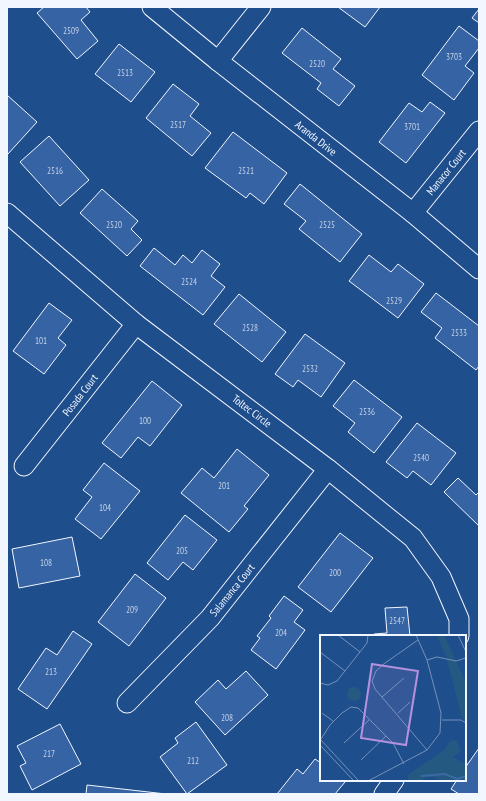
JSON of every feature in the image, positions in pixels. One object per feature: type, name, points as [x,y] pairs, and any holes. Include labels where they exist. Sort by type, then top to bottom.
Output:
[{"type":"street","name":"Aranda Drive","points":[[152,7],[218,61],[413,213],[479,269]]},
{"type":"street","points":[[218,61],[261,7]]},
{"type":"street","name":"Manacor Court","points":[[413,213],[479,131]]},
{"type":"street","name":"Toltec Circle","points":[[7,213],[136,324],[328,469],[413,538],[441,577],[459,619],[459,635]]},
{"type":"street","name":"Posada Court","points":[[24,466],[136,324]]},
{"type":"street","name":"Salamanca Court","points":[[127,703],[210,618],[328,469]]},
{"type":"street","points":[[384,794],[393,781]]},
{"type":"building","points":[[44,7],[86,7],[90,12],[81,20],[98,41],[77,59],[37,13]]},
{"type":"building","points":[[338,7],[380,7],[365,27]]},
{"type":"building","points":[[479,9],[479,23],[472,18]]},
{"type":"building","points":[[459,26],[479,41],[479,48],[465,66],[474,73],[454,100],[422,75]]},
{"type":"building","points":[[302,28],[341,59],[333,69],[355,86],[339,106],[317,89],[321,83],[282,53]]},
{"type":"building","points":[[119,44],[155,72],[131,102],[95,74]]},
{"type":"building","points":[[173,84],[199,104],[190,116],[211,133],[192,156],[146,118]]},
{"type":"building","points":[[7,95],[37,122],[7,155]]},
{"type":"building","points":[[430,102],[445,113],[406,163],[379,142],[409,103],[422,112]]},
{"type":"building","points":[[233,132],[287,173],[264,204],[250,193],[246,198],[205,168]]},
{"type":"building","points":[[49,136],[89,180],[60,206],[20,162]]},
{"type":"building","points":[[300,184],[362,234],[340,262],[299,229],[306,221],[284,204]]},
{"type":"building","points":[[102,189],[138,221],[131,229],[142,240],[127,256],[80,213]]},
{"type":"building","points":[[154,248],[175,265],[183,255],[192,263],[202,250],[220,264],[211,276],[225,287],[203,315],[140,266]]},
{"type":"building","points":[[369,255],[391,272],[398,264],[424,284],[398,318],[349,281]]},
{"type":"building","points":[[436,293],[479,326],[479,366],[476,370],[435,338],[442,328],[421,312]]},
{"type":"building","points":[[239,294],[286,332],[262,362],[214,324]]},
{"type":"building","points":[[49,303],[72,320],[58,338],[66,345],[44,374],[13,351]]},
{"type":"building","points":[[305,334],[345,363],[321,397],[298,380],[293,387],[275,374]]},
{"type":"building","points":[[354,380],[402,417],[374,453],[348,432],[355,423],[333,406]]},
{"type":"building","points":[[152,381],[182,405],[150,446],[138,437],[121,458],[102,443]]},
{"type":"building","points":[[417,423],[456,453],[431,485],[413,471],[407,478],[386,462]]},
{"type":"building","points":[[237,449],[269,475],[244,506],[248,509],[229,532],[181,493],[202,468],[214,478]]},
{"type":"building","points":[[104,463],[140,491],[101,539],[75,519],[92,497],[83,490]]},
{"type":"building","points":[[458,478],[476,495],[479,492],[479,526],[444,492]]},
{"type":"building","points":[[185,515],[217,540],[193,570],[183,562],[168,580],[147,563]]},
{"type":"building","points":[[340,533],[373,558],[331,612],[298,587]]},
{"type":"building","points":[[72,537],[80,576],[19,588],[12,549]]},
{"type":"building","points":[[135,574],[166,598],[129,646],[98,622]]},
{"type":"building","points":[[284,596],[303,610],[294,622],[305,630],[276,669],[251,650],[260,638],[257,636],[271,618],[269,616]]},
{"type":"building","points":[[407,607],[410,635],[374,635],[387,633],[385,608]]},
{"type":"building","points":[[73,631],[92,644],[47,709],[18,689],[46,648],[57,655]]},
{"type":"building","points":[[246,671],[268,695],[225,735],[195,702],[218,680],[226,689]]},
{"type":"building","points":[[196,722],[227,765],[187,794],[160,757],[178,743],[175,738]]},
{"type":"building","points":[[60,724],[81,764],[32,790],[20,766],[26,763],[17,746]]},
{"type":"building","points":[[479,748],[479,794],[459,794],[451,789],[456,781],[466,781],[466,767]]},
{"type":"building","points":[[315,759],[320,762],[320,781],[345,782],[335,794],[277,794],[297,769],[303,774]]},
{"type":"building","points":[[87,785],[166,794],[86,794]]}]
